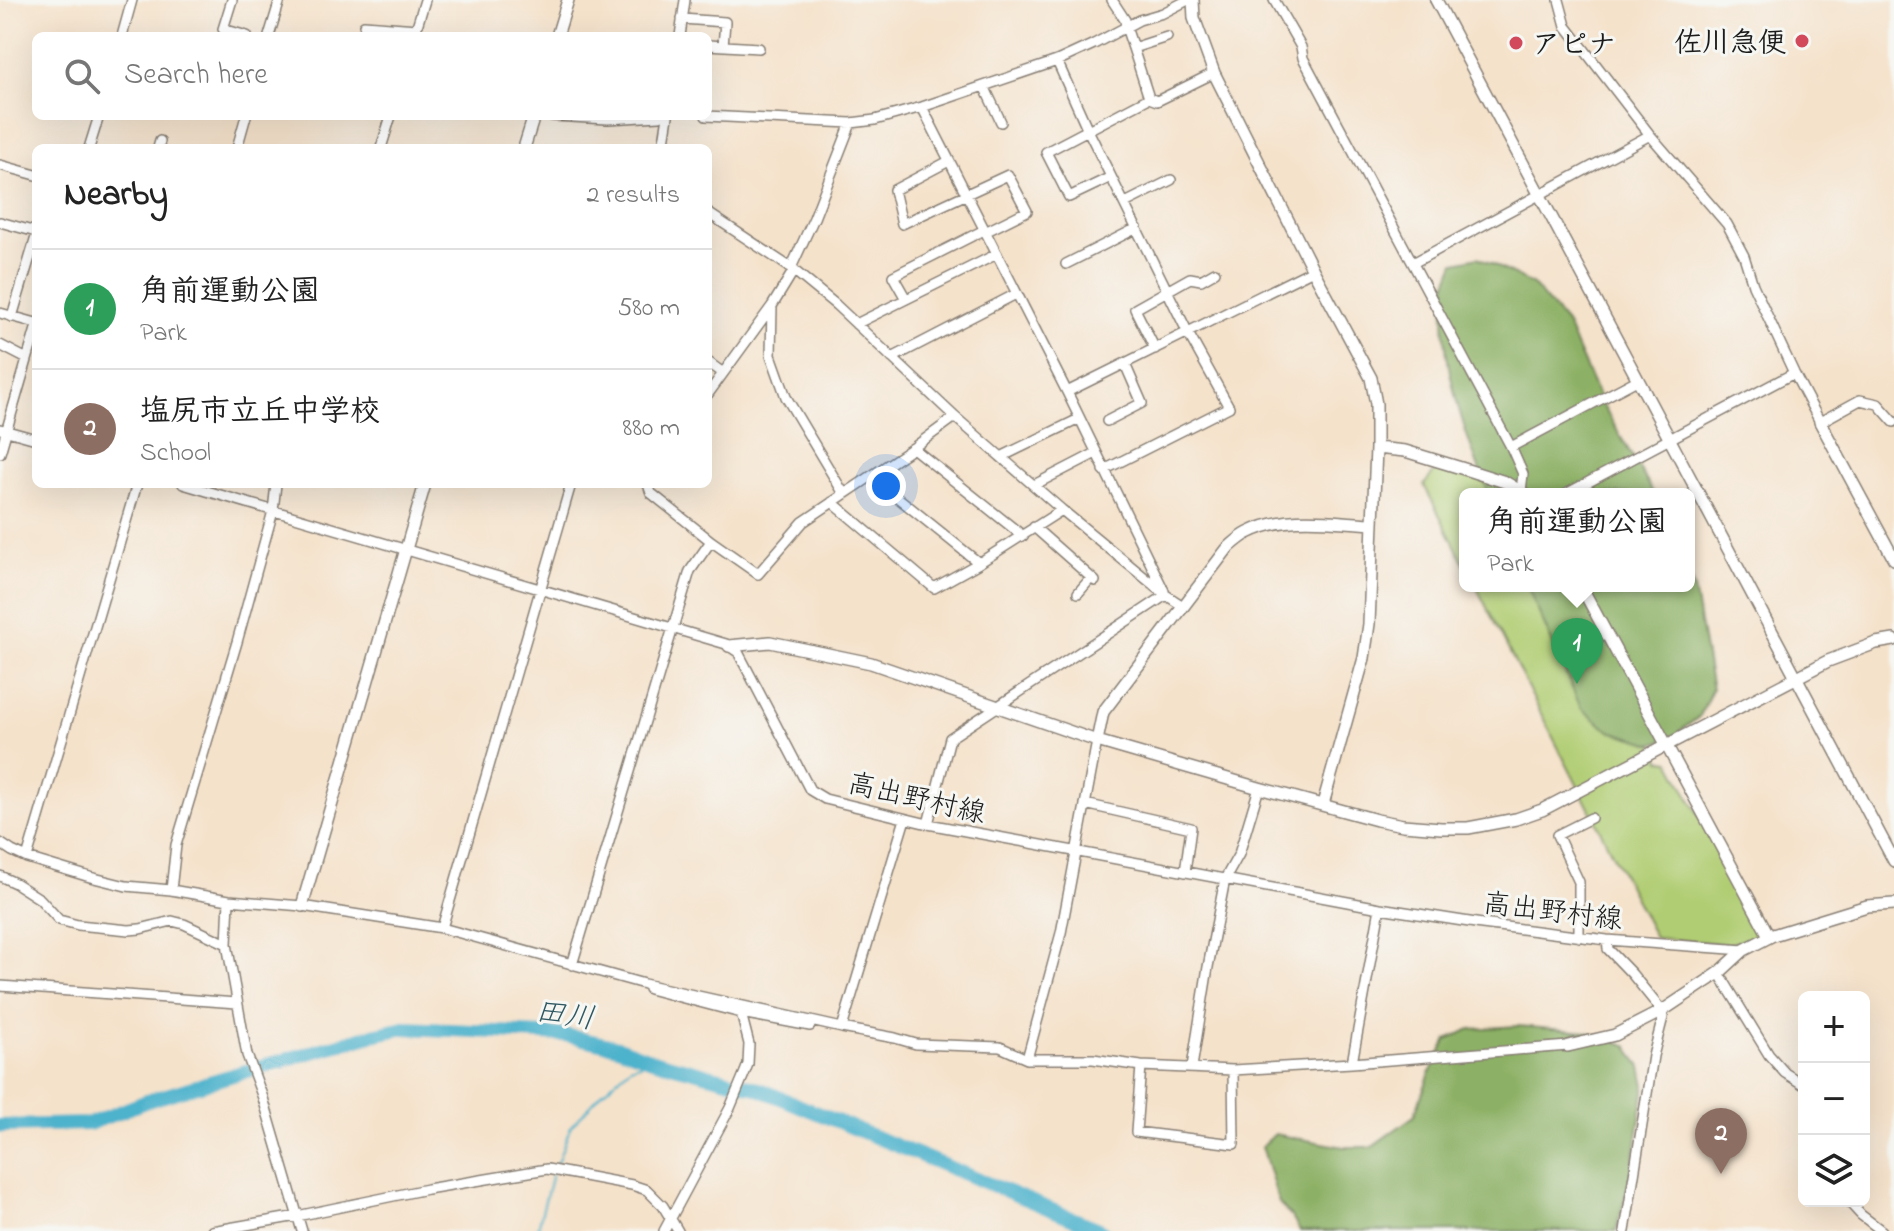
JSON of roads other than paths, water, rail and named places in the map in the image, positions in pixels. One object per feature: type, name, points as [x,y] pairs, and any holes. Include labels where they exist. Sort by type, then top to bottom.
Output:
[{"type":"street","points":[[123,32],[132,0]]},
{"type":"street","points":[[232,0],[223,29],[233,32]]},
{"type":"street","points":[[270,32],[280,0]]},
{"type":"street","points":[[364,25],[416,32],[425,0]]},
{"type":"street","points":[[558,32],[568,0]]},
{"type":"street","points":[[680,32],[685,0]]},
{"type":"street","points":[[1112,0],[1125,20],[1149,98]]},
{"type":"street","points":[[712,116],[851,123],[875,120],[1057,61],[1139,20],[1190,0],[1214,73],[1371,378],[1376,404],[1369,624],[1364,658],[1323,804]]},
{"type":"street","points":[[1274,0],[1511,447],[1523,474],[1523,488]]},
{"type":"street","points":[[1436,0],[1695,488]]},
{"type":"street","points":[[1559,0],[1566,26],[1650,135],[1727,224],[1794,373],[1894,559]]},
{"type":"street","points":[[682,19],[725,22],[723,46]]},
{"type":"street","points":[[1133,48],[1167,37]]},
{"type":"street","points":[[712,45],[759,48]]},
{"type":"street","points":[[1057,61],[1188,333],[1229,407],[1104,470]]},
{"type":"street","points":[[1111,177],[1069,197],[1046,152],[1149,98],[1157,101],[1214,73]]},
{"type":"street","points":[[984,86],[1001,122]]},
{"type":"street","points":[[922,107],[1166,595]]},
{"type":"street","points":[[90,144],[98,120]]},
{"type":"street","points":[[238,144],[245,120]]},
{"type":"street","points":[[382,144],[390,120]]},
{"type":"street","points":[[525,144],[533,120]]},
{"type":"street","points":[[664,144],[667,120]]},
{"type":"street","points":[[712,388],[772,306],[793,269],[851,123]]},
{"type":"street","points":[[1413,263],[1650,135]]},
{"type":"street","points":[[906,299],[893,276],[1027,211],[1008,175],[902,224],[894,190],[949,161]]},
{"type":"street","points":[[0,165],[32,174]]},
{"type":"street","points":[[1125,203],[1171,180]]},
{"type":"street","points":[[712,216],[793,269],[1062,510],[1183,606]]},
{"type":"street","points":[[0,222],[32,234]]},
{"type":"street","points":[[1066,264],[1137,228]]},
{"type":"street","points":[[12,317],[32,249]]},
{"type":"street","points":[[856,324],[997,254]]},
{"type":"street","points":[[1067,392],[1313,270]]},
{"type":"street","points":[[1155,349],[1135,309],[1190,278],[1201,280],[1215,272]]},
{"type":"street","points":[[892,358],[1016,294]]},
{"type":"street","points":[[772,306],[771,355],[786,397],[844,494]]},
{"type":"street","points":[[0,313],[32,324]]},
{"type":"street","points":[[0,453],[3,430],[32,341]]},
{"type":"street","points":[[0,345],[27,359]]},
{"type":"street","points":[[1107,421],[1142,403],[1125,364]]},
{"type":"street","points":[[712,365],[723,373]]},
{"type":"street","points":[[1577,488],[1794,373]]},
{"type":"street","points":[[1511,447],[1637,380]]},
{"type":"street","points":[[1820,422],[1860,400],[1890,410],[1894,422]]},
{"type":"street","points":[[649,488],[651,493],[711,541],[758,574],[803,522],[955,417]]},
{"type":"street","points":[[1001,457],[1079,419]]},
{"type":"street","points":[[3,430],[32,438]]},
{"type":"street","points":[[913,448],[1023,536]]},
{"type":"street","points":[[1376,448],[1405,451],[1516,488]]},
{"type":"street","points":[[1034,485],[1096,453]]},
{"type":"street","points":[[871,476],[979,563]]},
{"type":"street","points":[[27,858],[136,488]]},
{"type":"street","points":[[196,488],[729,646],[770,642],[871,663],[1097,741],[1259,788],[1403,825],[1468,828],[1516,819],[1542,810],[1828,661],[1876,643],[1894,640]]},
{"type":"street","points":[[171,890],[176,845],[237,642],[273,511],[276,488]]},
{"type":"street","points":[[302,906],[424,488]]},
{"type":"street","points":[[442,928],[570,488]]},
{"type":"street","points":[[1695,489],[1795,677],[1889,840],[1894,861]]},
{"type":"street","points":[[832,502],[934,588],[1062,510]]},
{"type":"street","points":[[1027,1059],[1061,933],[1103,712],[1227,549],[1246,534],[1292,520],[1373,524]]},
{"type":"street","points":[[1034,528],[1093,580],[1078,593]]},
{"type":"street","points":[[572,965],[690,571],[711,541]]},
{"type":"street","points":[[1584,592],[1769,936]]},
{"type":"street","points":[[928,824],[950,738],[1166,595]]},
{"type":"street","name":"高出野村線","points":[[729,646],[738,652],[810,790],[825,799],[928,824],[1075,853],[1380,908],[1579,937],[1744,950]]},
{"type":"street","points":[[1192,1067],[1225,879],[1239,854],[1259,788]]},
{"type":"street","points":[[1085,804],[1191,828],[1185,872]]},
{"type":"street","points":[[1579,937],[1579,882],[1557,835],[1591,818]]},
{"type":"street","points":[[842,1028],[905,819]]},
{"type":"street","points":[[0,843],[27,858],[126,886],[302,906],[442,928],[644,984],[916,1044],[1000,1047],[1027,1059],[1093,1059],[1141,1066],[1233,1070],[1568,1046],[1615,1035],[1662,1011],[1719,973],[1744,950],[1769,936],[1867,906],[1894,904]]},
{"type":"street","points":[[0,876],[40,899],[59,920],[129,930],[172,921],[227,944]]},
{"type":"street","points":[[229,900],[227,944],[248,1058],[262,1094],[302,1231]]},
{"type":"street","points":[[1352,1063],[1380,908]]},
{"type":"street","points":[[1607,940],[1608,949],[1662,1011],[1663,1017],[1653,1056],[1625,1231]]},
{"type":"street","points":[[1719,973],[1769,1055],[1785,1073],[1798,1081]]},
{"type":"street","points":[[644,984],[649,989],[741,1013],[825,1029],[842,1028]]},
{"type":"street","points":[[0,986],[237,1003]]},
{"type":"street","points":[[664,1231],[730,1108],[748,1064],[749,1044],[741,1013]]},
{"type":"street","points":[[1141,1066],[1136,1132],[1234,1144],[1233,1070]]},
{"type":"street","points":[[212,1231],[547,1169],[647,1190],[663,1206],[678,1231]]},
{"type":"street","points":[[1854,1207],[1882,1231]]},
{"type":"waterway","name":"田川","points":[[0,1126],[89,1124],[147,1101],[404,1028],[565,1035],[618,1047],[652,1060],[754,1087],[1103,1231]]},
{"type":"waterway","points":[[555,1168],[571,1126],[630,1067],[652,1060]]},
{"type":"waterway","points":[[537,1231],[552,1174]]},
{"type":"place","name":"佐川急便","points":[[1802,41]]},
{"type":"place","name":"アピナ","points":[[1516,43]]},
{"type":"place","name":"角前運動公園","points":[[1577,684]]},
{"type":"place","name":"塩尻市立丘中学校","points":[[1721,1174]]}]
